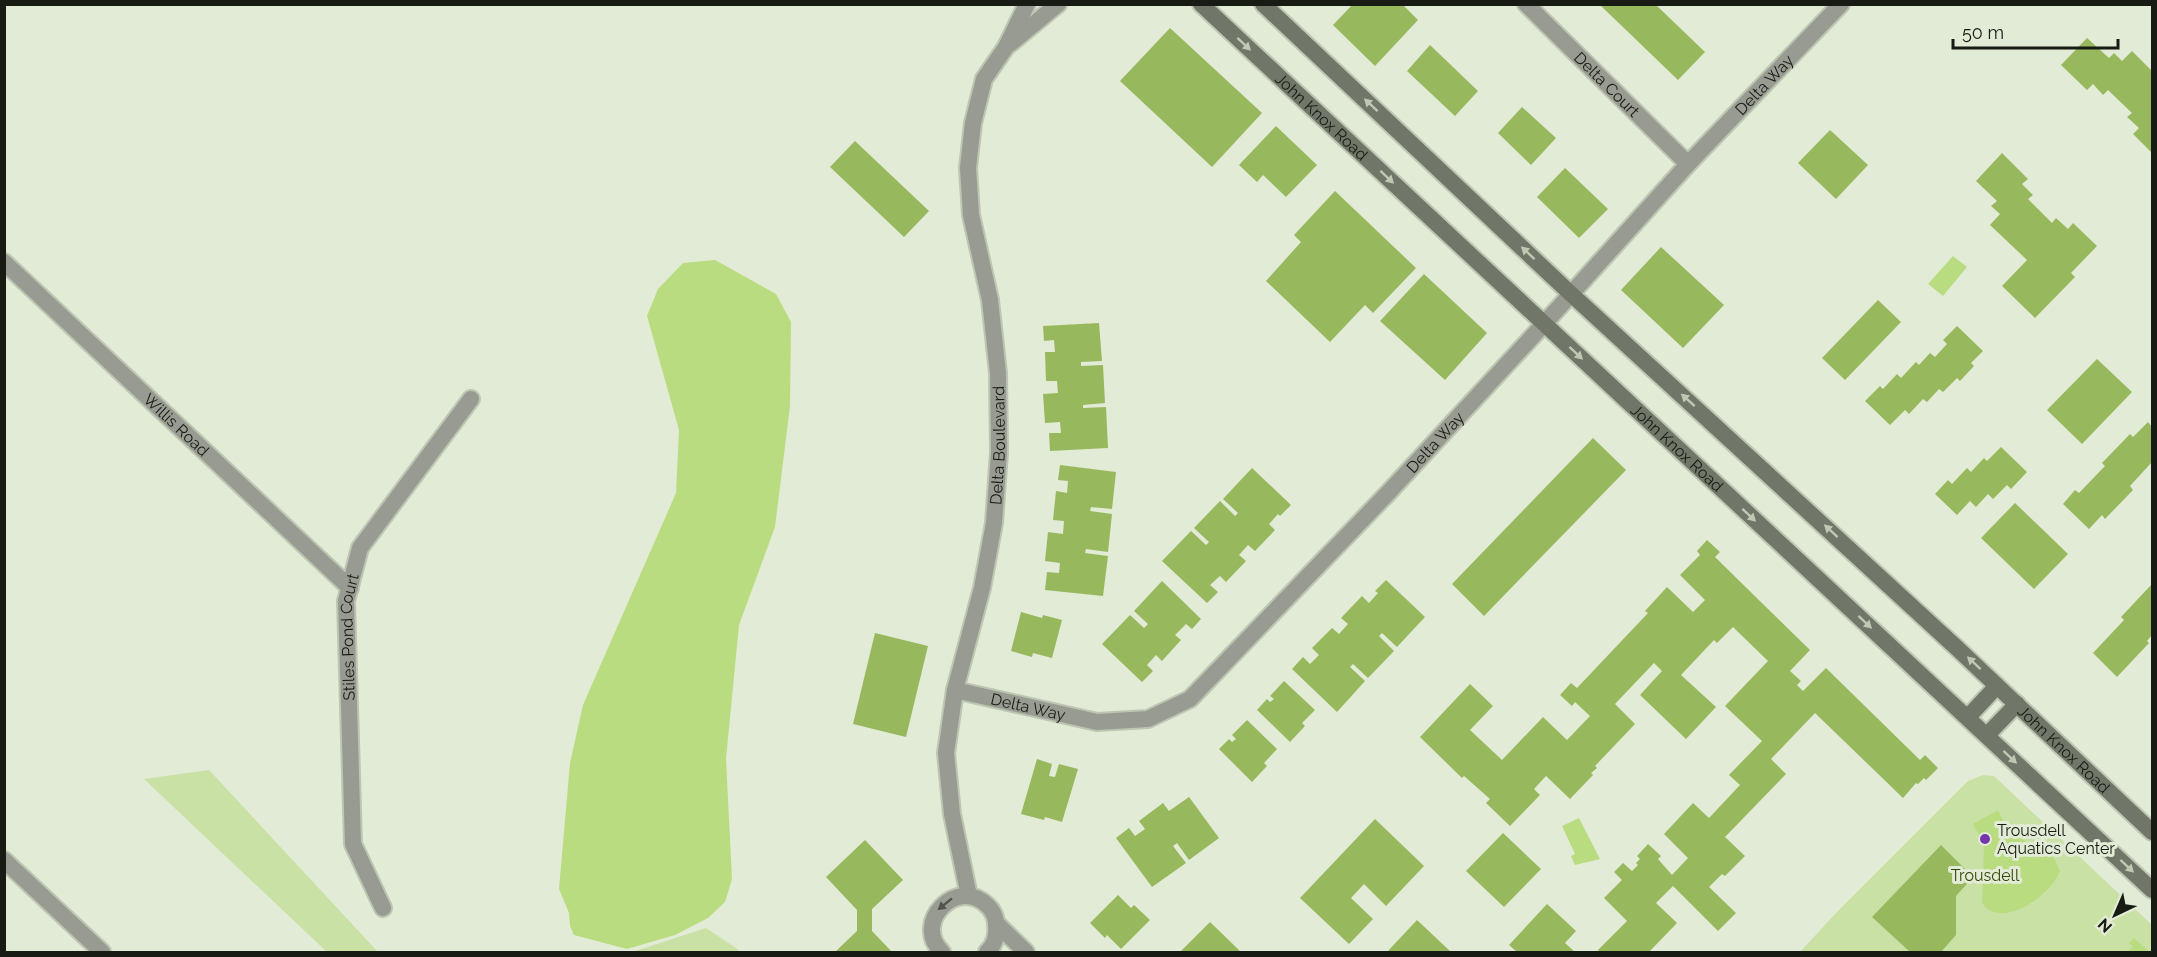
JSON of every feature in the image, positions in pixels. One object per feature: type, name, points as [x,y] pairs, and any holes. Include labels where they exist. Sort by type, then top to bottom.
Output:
[{"type":"main road","name":"John Knox Road","points":[[1202,4],[2152,890]]},
{"type":"main road","name":"John Knox Road","points":[[1263,4],[1570,293],[2152,832]]},
{"type":"main road","points":[[1968,717],[1997,686]]},
{"type":"main road","points":[[1987,735],[2016,704]]},
{"type":"street","name":"Delta Boulevard","points":[[969,896],[952,814],[946,753],[955,690],[982,588],[994,523],[999,452],[998,373],[990,300],[971,215],[968,168],[973,123],[984,79],[1006,47],[1027,4]]},
{"type":"street","points":[[1006,47],[1058,4]]},
{"type":"street","name":"Delta Court","points":[[1526,4],[1688,164]]},
{"type":"street","name":"Delta Way","points":[[955,690],[1096,722],[1148,719],[1190,699],[1381,501],[1688,164],[1841,4]]},
{"type":"street","name":"Willis Road","points":[[4,262],[350,588]]},
{"type":"street","name":"Stiles Pond Court","points":[[382,908],[353,844],[346,601],[360,548],[471,399]]},
{"type":"street","points":[[4,860],[102,952]]},
{"type":"street","points":[[942,952],[934,941],[932,933],[935,913],[942,904],[958,896],[969,896],[984,902],[992,910],[997,934],[992,948],[987,952]]},
{"type":"street","points":[[996,923],[1026,952]]},
{"type":"green space","points":[[209,770],[378,952],[327,952],[144,779]]},
{"type":"green space","name":"Trousdell Aquatics Center","points":[[1983,775],[1994,776],[2152,925],[2152,952],[1800,952],[1968,781]]},
{"type":"green space","points":[[706,928],[740,952],[632,952]]},
{"type":"shaded area","points":[[1953,256],[1967,267],[1943,296],[1928,284]]},
{"type":"shaded area","points":[[715,260],[776,294],[791,322],[790,406],[775,527],[739,625],[726,759],[732,879],[725,902],[708,918],[675,935],[627,949],[574,935],[570,926],[569,913],[559,889],[570,763],[583,705],[676,493],[679,430],[647,316],[658,289],[683,263]]},
{"type":"shaded area","points":[[1998,810],[2008,831],[2054,858],[2060,871],[2047,890],[2037,899],[2013,912],[1990,911],[1982,903],[1984,845],[1973,824]]},
{"type":"shaded area","points":[[1579,818],[1600,859],[1575,865],[1571,856],[1575,854],[1562,826]]},
{"type":"shaded area","points":[[2134,938],[2150,952],[2127,952],[2133,947],[2129,943]]},
{"type":"building","points":[[1353,4],[1402,4],[1418,20],[1375,66],[1333,25]]},
{"type":"building","points":[[1599,4],[1655,4],[1705,52],[1678,80]]},
{"type":"building","points":[[1170,28],[1262,113],[1212,167],[1120,81]]},
{"type":"building","points":[[2087,38],[2109,58],[2114,53],[2122,61],[2132,51],[2152,71],[2152,153],[2133,134],[2139,128],[2127,117],[2132,113],[2108,90],[2103,95],[2093,84],[2087,90],[2061,65]]},
{"type":"building","points":[[1430,45],[1478,91],[1455,116],[1407,71]]},
{"type":"building","points":[[1522,107],[1556,138],[1531,165],[1498,133]]},
{"type":"building","points":[[1276,126],[1317,165],[1286,197],[1263,175],[1257,182],[1239,165]]},
{"type":"building","points":[[1830,130],[1868,165],[1836,199],[1798,163]]},
{"type":"building","points":[[855,141],[929,211],[904,237],[830,167]]},
{"type":"building","points":[[2002,153],[2028,179],[2022,184],[2033,195],[2028,199],[2052,223],[2056,218],[2068,229],[2073,223],[2097,246],[2071,273],[2075,277],[2035,318],[2002,286],[2027,260],[1990,225],[2000,214],[1991,206],[1997,201],[1976,181]]},
{"type":"building","points":[[1565,168],[1608,209],[1579,238],[1537,197]]},
{"type":"building","points":[[1335,191],[1416,268],[1373,313],[1365,305],[1330,342],[1266,281],[1301,242],[1294,235]]},
{"type":"building","points":[[1661,247],[1724,305],[1683,348],[1621,290]]},
{"type":"building","points":[[1424,274],[1487,333],[1445,380],[1380,321]]},
{"type":"building","points":[[1878,300],[1901,322],[1845,380],[1822,358]]},
{"type":"building","points":[[1099,323],[1102,361],[1081,362],[1081,366],[1103,365],[1105,403],[1083,405],[1083,408],[1106,407],[1108,448],[1050,451],[1049,433],[1061,433],[1060,422],[1045,423],[1043,394],[1058,393],[1057,381],[1046,381],[1045,352],[1055,352],[1054,340],[1044,341],[1043,326]]},
{"type":"building","points":[[1957,326],[1983,351],[1971,363],[1974,366],[1960,381],[1957,378],[1943,392],[1939,389],[1927,402],[1923,399],[1909,414],[1905,410],[1890,425],[1865,401],[1880,386],[1883,389],[1897,374],[1901,378],[1916,362],[1919,365],[1930,353],[1935,357],[1947,344],[1943,340]]},
{"type":"building","points":[[2097,359],[2132,392],[2082,444],[2047,410]]},
{"type":"building","points":[[2148,422],[2152,427],[2152,462],[2130,486],[2133,490],[2105,519],[2102,515],[2089,529],[2063,504],[2075,490],[2079,493],[2105,466],[2102,463],[2130,434],[2133,437]]},
{"type":"building","points":[[1593,438],[1626,470],[1484,616],[1452,584]]},
{"type":"building","points":[[2001,447],[2027,472],[2011,489],[2007,485],[1993,499],[1988,494],[1976,507],[1970,501],[1957,515],[1935,494],[1948,480],[1952,484],[1967,468],[1971,472],[1984,458],[1987,461]]},
{"type":"building","points":[[1060,465],[1116,472],[1112,509],[1091,507],[1090,511],[1112,514],[1108,552],[1086,549],[1085,553],[1108,556],[1103,596],[1045,590],[1047,572],[1059,573],[1060,563],[1045,561],[1048,532],[1063,534],[1064,521],[1053,520],[1056,491],[1067,493],[1068,481],[1058,480]]},
{"type":"building","points":[[1252,468],[1291,505],[1269,524],[1275,530],[1255,551],[1248,545],[1239,555],[1246,561],[1226,582],[1220,576],[1210,585],[1218,592],[1207,603],[1162,561],[1191,531],[1206,545],[1209,542],[1194,528],[1220,501],[1235,516],[1238,513],[1223,499]]},
{"type":"building","points":[[2015,503],[2068,554],[2034,589],[1981,538]]},
{"type":"building","points":[[1707,540],[1720,552],[1715,557],[1810,650],[1790,671],[1801,681],[1797,685],[1803,691],[1826,668],[1920,760],[1925,755],[1938,768],[1926,780],[1924,778],[1918,784],[1916,783],[1903,798],[1815,713],[1771,759],[1786,774],[1725,837],[1745,856],[1725,876],[1722,874],[1709,887],[1736,913],[1718,931],[1673,886],[1656,903],[1677,923],[1649,952],[1600,952],[1598,950],[1627,921],[1604,898],[1622,880],[1614,872],[1623,863],[1632,871],[1640,859],[1637,856],[1648,844],[1661,856],[1658,859],[1672,875],[1688,858],[1664,834],[1693,803],[1709,818],[1740,785],[1729,775],[1762,741],[1725,706],[1768,661],[1733,627],[1717,643],[1714,640],[1681,675],[1716,707],[1686,739],[1640,695],[1662,671],[1654,663],[1615,704],[1635,724],[1595,766],[1597,768],[1591,773],[1593,775],[1570,799],[1546,776],[1534,789],[1540,795],[1510,826],[1486,803],[1490,799],[1464,776],[1462,778],[1420,737],[1470,684],[1493,706],[1470,730],[1502,760],[1543,717],[1567,740],[1590,716],[1575,702],[1572,706],[1560,695],[1571,683],[1577,688],[1648,613],[1645,611],[1667,587],[1693,612],[1705,600],[1680,575],[1700,555],[1697,551]]},
{"type":"building","points":[[1386,580],[1425,617],[1397,647],[1382,633],[1379,636],[1394,651],[1368,678],[1353,664],[1350,667],[1365,681],[1337,712],[1292,669],[1303,657],[1310,664],[1319,655],[1312,648],[1332,628],[1339,634],[1348,624],[1341,618],[1362,596],[1369,603],[1378,593],[1375,591]]},
{"type":"building","points":[[1162,581],[1201,619],[1192,629],[1186,624],[1175,635],[1181,640],[1162,661],[1156,655],[1147,665],[1153,671],[1142,682],[1102,644],[1130,615],[1144,628],[1148,624],[1134,611]]},
{"type":"building","points":[[2152,584],[2152,635],[2147,641],[2149,643],[2117,677],[2093,653],[2124,620],[2121,617]]},
{"type":"building","points":[[1021,612],[1042,618],[1043,615],[1062,620],[1052,658],[1033,653],[1032,657],[1011,651]]},
{"type":"building","points":[[875,633],[928,646],[906,737],[853,724]]},
{"type":"building","points":[[1284,681],[1315,710],[1302,723],[1305,726],[1290,742],[1257,710],[1267,699],[1270,702],[1274,699],[1270,696]]},
{"type":"building","points":[[1247,720],[1277,749],[1264,763],[1267,766],[1252,782],[1219,749],[1229,739],[1232,742],[1236,739],[1232,735]]},
{"type":"building","points":[[1037,759],[1052,764],[1049,776],[1055,777],[1059,764],[1078,769],[1062,822],[1021,814]]},
{"type":"building","points":[[1189,797],[1219,838],[1189,860],[1177,843],[1173,846],[1186,863],[1152,887],[1116,838],[1129,828],[1135,836],[1145,829],[1139,821],[1163,803],[1169,811]]},
{"type":"building","points":[[1375,819],[1424,866],[1386,906],[1364,884],[1351,898],[1373,919],[1349,944],[1300,898]]},
{"type":"building","points":[[1503,833],[1541,869],[1504,907],[1466,871]]},
{"type":"building","points":[[865,840],[903,880],[872,909],[872,931],[892,952],[835,952],[857,931],[857,910],[826,877]]},
{"type":"building","points":[[1941,845],[1973,877],[1956,896],[1956,935],[1941,952],[1910,952],[1872,917]]},
{"type":"building","points":[[1118,895],[1131,908],[1134,905],[1150,920],[1121,949],[1107,935],[1105,938],[1090,923]]},
{"type":"building","points":[[1547,904],[1576,931],[1565,943],[1575,952],[1517,952],[1509,945]]},
{"type":"building","points":[[1417,920],[1451,952],[1387,952]]},
{"type":"building","points":[[1210,922],[1241,952],[1180,952]]},
{"type":"place","name":"Trousdell Aquatics Center","points":[[1985,839]]},
{"type":"park label","name":"Trousdell","points":[[1985,875]]}]
